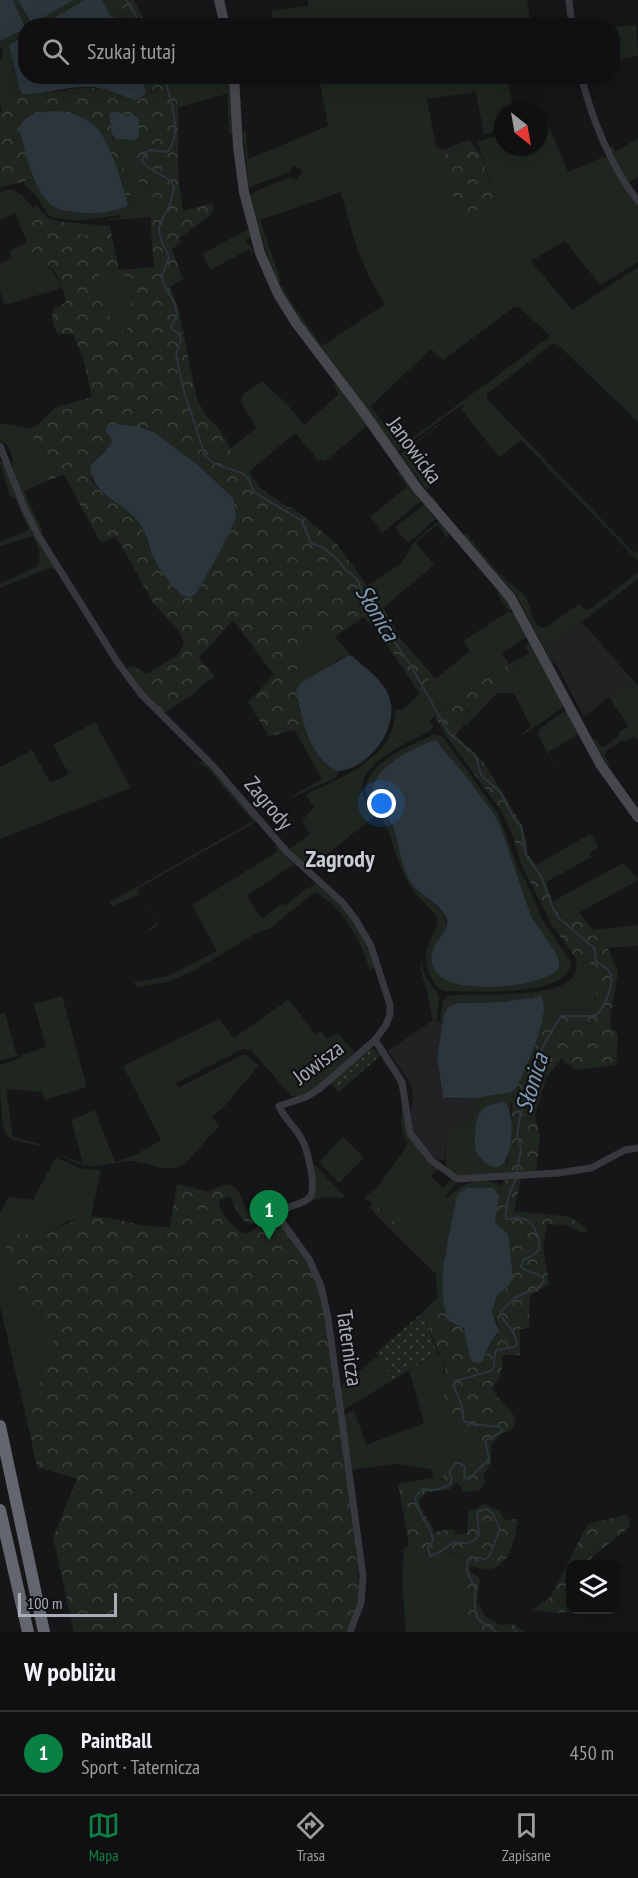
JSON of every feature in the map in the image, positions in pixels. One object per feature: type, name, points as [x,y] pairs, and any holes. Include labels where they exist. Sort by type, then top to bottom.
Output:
[{"type":"highway","points":[[0,1426],[44,1632]]},
{"type":"highway","points":[[0,1510],[28,1632]]},
{"type":"street","points":[[219,0],[223,18]]},
{"type":"street","points":[[569,0],[571,18]]},
{"type":"street","name":"Janowicka","points":[[234,84],[238,146],[244,192],[260,253],[278,294],[296,323],[417,488],[511,598],[600,764],[638,817]]},
{"type":"street","points":[[583,84],[616,168],[638,201]]},
{"type":"street","name":"Zagrody","points":[[0,446],[24,507],[43,543],[118,663],[135,686],[213,766],[288,853],[342,902],[362,929],[371,946],[390,1005],[389,1020],[375,1040]]},
{"type":"street","points":[[375,1040],[402,1082],[410,1133],[431,1160],[458,1179],[547,1174],[591,1168],[625,1150],[638,1148]]},
{"type":"street","name":"Jowisza","points":[[279,1106],[315,1092],[375,1040]]},
{"type":"street","name":"Taternicza","points":[[279,1106],[283,1115],[301,1137],[313,1182],[311,1196],[283,1210],[280,1219],[309,1258],[321,1286],[327,1311],[363,1576],[361,1603],[350,1632]]},
{"type":"shaded area","points":[[0,0],[13,0],[21,18],[18,18],[18,32],[0,41]]},
{"type":"shaded area","points":[[18,0],[74,0],[43,18],[28,18]]},
{"type":"shaded area","points":[[85,0],[102,0],[112,18],[53,18]]},
{"type":"shaded area","points":[[18,39],[18,82],[9,45]]},
{"type":"shaded area","points":[[19,84],[143,84],[146,92],[142,97],[134,100],[95,87],[22,94]]},
{"type":"shaded area","points":[[57,111],[83,118],[96,127],[111,153],[128,205],[126,207],[95,213],[66,211],[49,203],[42,195],[32,174],[19,130],[21,124],[29,116]]},
{"type":"shaded area","points":[[114,111],[136,116],[139,119],[139,137],[135,140],[116,139],[112,134],[109,114]]},
{"type":"shaded area","points":[[113,424],[136,426],[154,432],[197,464],[234,499],[236,518],[218,556],[196,593],[191,597],[182,596],[161,571],[138,521],[107,496],[92,476],[90,467],[110,444],[112,440],[106,431]]},
{"type":"shaded area","points":[[582,622],[632,679],[584,717],[547,646]]},
{"type":"shaded area","points":[[347,656],[352,656],[382,683],[391,706],[391,719],[387,731],[372,754],[350,768],[338,771],[328,766],[313,748],[300,711],[296,689],[302,682]]},
{"type":"shaded area","points":[[436,740],[468,779],[500,825],[531,916],[555,951],[559,961],[559,968],[551,975],[519,984],[479,987],[447,981],[438,974],[433,965],[433,950],[447,926],[447,920],[437,905],[412,884],[403,864],[393,827],[372,792],[375,782],[387,766],[413,750]]},
{"type":"shaded area","points":[[540,995],[544,1009],[541,1027],[527,1065],[513,1092],[476,1098],[443,1098],[437,1057],[444,1015],[448,1007],[457,1003],[533,999]]},
{"type":"shaded area","points":[[433,1020],[443,1022],[437,1057],[442,1095],[446,1099],[476,1098],[472,1120],[445,1130],[445,1160],[435,1159],[413,1135],[410,1116],[413,1094],[410,1083],[388,1051]]},
{"type":"shaded area","points":[[502,1102],[506,1103],[510,1112],[511,1139],[509,1152],[504,1162],[498,1167],[488,1164],[476,1152],[475,1129],[483,1109]]},
{"type":"shaded area","points":[[467,1188],[493,1188],[499,1195],[495,1223],[508,1234],[513,1279],[509,1286],[497,1295],[492,1312],[499,1331],[491,1341],[483,1361],[479,1363],[472,1362],[470,1358],[464,1329],[449,1321],[442,1291],[444,1260],[456,1199],[459,1193]]},
{"type":"green space","points":[[13,0],[18,0],[27,18],[21,18]]},
{"type":"green space","points":[[74,0],[85,0],[53,18],[42,18]]},
{"type":"green space","points":[[102,0],[134,0],[143,18],[112,18]]},
{"type":"green space","points":[[308,0],[527,0],[530,18],[272,18],[271,11],[308,6]]},
{"type":"green space","points":[[636,25],[638,56],[620,60],[620,26]]},
{"type":"green space","points":[[18,32],[18,39],[9,45],[22,94],[0,92],[0,59],[1,62],[3,47],[0,48],[0,41]]},
{"type":"green space","points":[[144,84],[172,84],[178,110],[178,170],[183,211],[212,203],[214,209],[210,216],[180,237],[180,243],[172,249],[183,279],[170,287],[178,307],[197,399],[206,416],[219,429],[231,448],[230,457],[249,472],[259,487],[287,507],[292,507],[337,544],[383,608],[400,638],[428,670],[428,686],[420,694],[378,631],[363,617],[335,637],[319,639],[304,648],[297,669],[290,675],[296,689],[305,728],[269,736],[248,702],[274,675],[233,620],[199,658],[215,676],[199,690],[164,713],[126,669],[133,666],[147,674],[178,655],[184,643],[179,631],[154,604],[116,536],[101,543],[64,475],[49,480],[29,428],[36,426],[56,407],[92,397],[83,358],[73,334],[58,334],[54,325],[53,309],[66,302],[61,284],[49,266],[34,257],[30,238],[34,212],[40,209],[49,219],[64,222],[73,231],[79,233],[99,235],[111,232],[119,270],[154,267],[151,220],[153,197],[149,189],[138,181],[132,170],[130,149],[139,137],[136,116],[114,111],[109,114],[114,144],[126,172],[132,204],[128,205],[121,178],[97,128],[45,113],[29,116],[19,130],[34,179],[0,188],[0,113],[2,110],[0,92],[29,94],[90,88],[125,97],[145,86]],"holes":[[[118,270],[119,274],[132,278],[136,285],[130,305],[130,323],[125,333],[113,328],[99,273]],[[154,432],[197,464],[234,499],[236,518],[218,556],[196,593],[158,561],[151,553],[142,528],[136,519],[100,490],[91,478],[110,446],[112,440],[110,436]]]},
{"type":"green space","points":[[172,84],[231,84],[232,133],[229,134],[227,94],[179,107]]},
{"type":"green space","points":[[320,84],[508,84],[512,102],[494,102],[494,132],[484,135],[481,135],[484,134],[476,92],[427,99],[436,146],[442,150],[470,140],[472,144],[446,153],[495,199],[478,142],[494,136],[494,156],[548,156],[548,124],[568,172],[603,157],[609,157],[624,187],[638,205],[638,262],[600,285],[565,241],[531,261],[572,310],[638,267],[638,422],[556,343],[487,394],[487,399],[634,553],[638,551],[638,561],[522,441],[499,457],[462,410],[463,404],[398,451],[301,322],[280,287],[282,285],[322,346],[385,304],[363,264],[341,192],[260,220],[281,282],[278,282],[262,239],[250,196],[258,190],[291,177],[297,180],[303,170],[294,166],[290,172],[249,187],[243,132],[246,130],[248,159],[328,126]],"holes":[[[514,307],[519,307],[549,335],[403,445],[398,444],[371,406],[431,349],[443,360]]]},
{"type":"green space","points":[[112,134],[116,139],[135,140],[139,137],[130,149],[132,164],[137,179],[153,195],[154,207],[151,217],[100,221],[121,217],[121,215],[66,220],[48,215],[36,196],[23,184],[34,179],[52,203],[73,212],[85,213],[126,207],[132,204],[126,172]]},
{"type":"green space","points":[[638,138],[638,177],[627,184],[610,148],[612,145],[615,152]]},
{"type":"green space","points":[[472,144],[481,155],[495,199],[492,204],[466,215],[461,213],[452,192],[442,157],[446,153]]},
{"type":"green space","points":[[11,189],[22,195],[33,208],[37,205],[40,209],[34,212],[30,242],[38,261],[53,272],[62,288],[9,304],[3,303],[0,291],[0,264],[12,258],[9,251],[27,243],[15,213],[0,220],[0,192]]},
{"type":"green space","points":[[64,222],[110,226],[111,232],[86,235],[73,231]]},
{"type":"green space","points":[[250,228],[252,237],[246,240],[246,243],[251,246],[252,255],[249,249],[211,270],[202,254]]},
{"type":"green space","points":[[119,270],[120,274],[132,278],[136,285],[130,305],[130,323],[125,333],[113,329],[99,272]]},
{"type":"green space","points":[[262,381],[288,405],[304,425],[339,394],[333,385],[338,385],[367,426],[325,461],[321,459],[319,461],[295,433],[249,472],[230,457],[231,448],[256,428],[241,398]]},
{"type":"green space","points":[[0,423],[29,428],[49,480],[24,491],[43,532],[41,533],[27,507],[12,468],[13,460],[8,446],[0,440]]},
{"type":"green space","points":[[441,424],[409,448],[434,483],[427,490],[438,505],[400,454]]},
{"type":"green space","points":[[4,461],[33,529],[31,534],[34,534],[55,568],[54,570],[51,567],[0,588],[0,584],[38,566],[40,558],[33,536],[0,546],[0,542],[29,530],[15,498],[10,496],[0,464]]},
{"type":"green space","points":[[397,472],[421,501],[382,533],[370,517],[407,487]]},
{"type":"green space","points":[[424,504],[436,519],[408,543],[395,528]]},
{"type":"green space","points":[[440,522],[449,532],[448,539],[436,525],[416,543],[434,565],[383,608],[367,586],[399,565],[411,548],[410,546],[436,523]]},
{"type":"green space","points":[[466,533],[501,575],[525,596],[534,621],[540,627],[545,628],[579,604],[589,610],[638,572],[638,579],[547,646],[555,663],[552,663],[517,596],[464,535]]},
{"type":"green space","points":[[503,592],[512,606],[509,611],[497,593]]},
{"type":"green space","points":[[509,611],[515,612],[527,637],[502,653],[509,664],[450,700],[430,721],[433,726],[430,731],[387,754],[377,762],[363,781],[362,791],[374,817],[308,869],[290,852],[290,849],[310,834],[302,821],[314,807],[306,794],[351,773],[377,753],[387,740],[393,726],[395,710],[403,709],[428,686],[428,670],[435,679],[470,651],[463,641]]},
{"type":"green space","points":[[335,637],[352,656],[341,658],[296,689],[290,675],[297,669],[304,648],[319,639]]},
{"type":"green space","points":[[530,644],[563,705],[561,709],[523,735],[521,734],[531,727],[514,693],[497,693],[466,726],[461,720],[472,707],[499,681],[522,667],[533,651],[528,653],[525,646]]},
{"type":"green space","points":[[533,651],[536,658],[534,662],[512,670],[510,675],[468,710],[461,719],[464,725],[455,735],[483,761],[522,825],[527,843],[527,854],[540,869],[553,905],[564,921],[579,913],[608,948],[618,972],[610,1018],[611,1028],[616,1031],[618,1038],[616,1065],[576,1070],[561,1059],[546,1078],[535,1115],[540,1137],[536,1173],[505,1175],[509,1156],[513,1092],[522,1077],[543,1018],[564,1010],[585,1009],[594,1000],[597,981],[591,964],[575,957],[552,925],[521,864],[512,833],[500,809],[449,740],[435,717],[450,700],[473,684]]},
{"type":"green space","points":[[632,679],[638,686],[638,740],[635,736],[625,742],[623,740],[606,751],[605,756],[610,765],[607,765],[592,740],[596,739],[600,746],[604,747],[628,726],[609,697]]},
{"type":"green space","points":[[567,711],[579,733],[548,752],[563,782],[537,733],[540,728]]},
{"type":"green space","points":[[95,722],[131,788],[0,839],[0,767],[32,750],[51,783],[69,774],[53,745]]},
{"type":"green space","points":[[305,728],[321,759],[338,771],[337,777],[289,799],[322,779],[295,731]]},
{"type":"green space","points":[[434,734],[443,737],[498,813],[517,866],[542,919],[571,962],[566,974],[555,982],[517,990],[476,992],[445,991],[432,980],[426,955],[436,928],[437,918],[406,879],[386,826],[365,790],[368,779],[382,762],[402,749]],"holes":[[[430,741],[440,744],[492,811],[500,825],[531,916],[555,951],[535,980],[478,987],[447,926],[444,914],[412,883],[406,872],[388,816],[375,798],[374,782],[390,763]]]},
{"type":"green space","points":[[203,761],[256,820],[137,889],[140,894],[112,907],[110,902],[253,821],[206,767],[197,763]]},
{"type":"green space","points":[[590,834],[598,845],[590,853],[592,857],[546,882],[536,865]]},
{"type":"green space","points":[[277,845],[295,866],[294,868],[291,866],[247,896],[262,919],[282,903],[285,906],[306,889],[317,884],[346,911],[353,921],[375,967],[370,970],[356,936],[343,916],[315,892],[269,929],[258,932],[197,969],[167,982],[136,987],[134,982],[168,976],[217,951],[192,905],[278,851],[274,846]]},
{"type":"green space","points":[[623,863],[638,877],[638,880],[564,921],[552,902]]},
{"type":"green space","points":[[141,896],[157,923],[156,927],[145,933],[156,923]]},
{"type":"green space","points":[[638,925],[638,946],[608,948],[592,930]]},
{"type":"green space","points":[[575,957],[591,964],[597,982],[593,1002],[581,1010],[562,1011],[543,1018],[544,1009],[533,999],[457,1003],[448,1007],[443,1022],[440,1021],[443,1001],[448,996],[527,993],[548,990],[565,983],[575,973]]},
{"type":"green space","points":[[421,962],[425,975],[439,996],[437,1020],[433,1020]]},
{"type":"green space","points":[[62,996],[87,1087],[45,1100],[42,1092],[6,1089],[13,1137],[41,1144],[40,1146],[7,1136],[1,1103],[0,1065],[46,1047],[34,1004]]},
{"type":"green space","points":[[289,999],[316,1035],[321,1031],[327,1039],[338,1033],[355,1053],[317,1088],[299,1097],[291,1096],[251,1050],[243,1049],[176,1083],[178,1088],[244,1054],[258,1066],[224,1107],[212,1116],[219,1126],[185,1164],[164,1168],[130,1161],[93,1166],[81,1165],[61,1156],[83,1163],[71,1120],[95,1110],[115,1162],[137,1154],[161,1140],[123,1066],[219,1019],[234,1038]]},
{"type":"green space","points":[[5,1013],[17,1056],[0,1061],[0,1014]]},
{"type":"green space","points":[[372,1048],[381,1055],[339,1092],[330,1082]]},
{"type":"green space","points":[[384,1060],[402,1087],[405,1123],[438,1169],[431,1176],[443,1188],[451,1180],[456,1183],[445,1197],[447,1198],[465,1184],[472,1182],[487,1181],[502,1186],[499,1195],[496,1191],[453,1220],[444,1257],[444,1292],[437,1298],[436,1274],[412,1251],[413,1242],[385,1211],[364,1198],[378,1186],[408,1144],[402,1128],[400,1090]]},
{"type":"green space","points":[[513,1092],[510,1112],[508,1106],[494,1166],[507,1160],[505,1175],[473,1178],[457,1175],[451,1171],[446,1165],[445,1130],[472,1120],[476,1098]]},
{"type":"green space","points":[[343,1137],[364,1158],[339,1183],[319,1162]]},
{"type":"green space","points":[[56,1157],[79,1168],[101,1170],[91,1216],[68,1221],[42,1234],[16,1234],[12,1255],[14,1264],[12,1276],[21,1295],[52,1332],[54,1348],[44,1357],[38,1391],[25,1412],[0,1306],[0,1214],[8,1197],[33,1200]]},
{"type":"green space","points":[[315,1165],[346,1198],[326,1197],[306,1202],[312,1198],[312,1166]]},
{"type":"green space","points":[[521,1178],[514,1211],[570,1217],[588,1230],[584,1233],[565,1225],[547,1224],[543,1249],[549,1284],[530,1296],[529,1328],[520,1329],[520,1355],[503,1355],[501,1375],[492,1389],[516,1420],[511,1430],[503,1433],[491,1445],[491,1462],[483,1476],[485,1484],[480,1490],[464,1492],[457,1482],[449,1490],[427,1492],[419,1501],[434,1532],[453,1529],[458,1535],[467,1533],[468,1512],[485,1504],[499,1511],[505,1520],[518,1519],[511,1549],[503,1562],[490,1569],[471,1566],[469,1570],[480,1579],[477,1602],[486,1617],[500,1625],[513,1624],[524,1632],[472,1632],[462,1560],[459,1553],[450,1553],[428,1561],[422,1559],[409,1545],[398,1484],[432,1478],[434,1483],[443,1480],[443,1471],[452,1460],[469,1463],[479,1457],[478,1439],[481,1432],[479,1428],[471,1430],[459,1425],[447,1410],[442,1385],[445,1369],[423,1312],[444,1292],[448,1318],[452,1324],[460,1326],[466,1333],[472,1362],[485,1358],[491,1341],[498,1334],[499,1326],[492,1312],[497,1295],[510,1286],[505,1231],[496,1226],[494,1222],[495,1210],[504,1180]]},
{"type":"green space","points":[[177,1184],[209,1192],[221,1186],[229,1185],[235,1188],[249,1213],[254,1217],[263,1218],[251,1224],[246,1222],[242,1219],[230,1196],[219,1200],[221,1210],[227,1219],[244,1233],[249,1233],[272,1216],[278,1217],[302,1250],[322,1295],[350,1493],[358,1575],[360,1603],[349,1632],[74,1632],[53,1537],[77,1479],[37,1467],[25,1412],[38,1391],[44,1357],[54,1348],[52,1333],[21,1295],[12,1276],[14,1264],[12,1255],[4,1245],[15,1235],[46,1233],[75,1220],[88,1217],[170,1227]]},
{"type":"green space","points":[[373,1203],[385,1211],[413,1242],[412,1251],[378,1217],[370,1207]]},
{"type":"green space","points":[[423,1312],[437,1353],[393,1380],[376,1353]]},
{"type":"green space","points":[[437,1353],[443,1365],[443,1385],[481,1432],[478,1439],[479,1457],[469,1463],[458,1459],[445,1477],[434,1483],[431,1469],[397,1464],[351,1470],[342,1417],[354,1410],[366,1445],[424,1423],[409,1371]]},
{"type":"green space","points":[[379,1357],[393,1380],[342,1411],[339,1388]]},
{"type":"green space","points":[[627,1514],[631,1526],[592,1557],[592,1560],[569,1560],[588,1524]]},
{"type":"green space","points":[[409,1545],[415,1549],[419,1557],[459,1553],[462,1560],[472,1632],[406,1632],[402,1582],[404,1548]]},
{"type":"green space","points":[[566,1566],[566,1612],[533,1610],[550,1597]]},
{"type":"waterway","name":"Słonica","points":[[126,0],[136,18]]},
{"type":"waterway","name":"Słonica","points":[[166,84],[174,116],[172,145],[167,152],[150,150],[145,153],[142,161],[150,169],[168,179],[174,187],[170,205],[160,223],[161,240],[169,257],[162,276],[163,283],[175,304],[177,315],[171,327],[180,334],[181,341],[176,354],[183,388],[205,456],[215,464],[242,473],[248,478],[254,492],[302,521],[311,543],[324,548],[357,579],[367,606],[388,622],[394,641],[410,664],[449,733],[476,756],[481,775],[501,793],[513,817],[521,826],[526,855],[541,876],[559,918],[594,948],[596,961],[610,974],[611,986],[599,1013],[592,1016],[561,1016],[543,1046],[520,1116],[517,1136],[521,1149],[517,1172]]},
{"type":"waterway","name":"Słonica","points":[[496,1632],[477,1617],[475,1589],[467,1568],[468,1561],[472,1558],[486,1559],[490,1554],[500,1529],[493,1514],[487,1509],[479,1511],[477,1515],[479,1534],[474,1540],[465,1543],[454,1542],[430,1556],[428,1547],[433,1540],[415,1498],[422,1489],[436,1490],[449,1485],[452,1479],[449,1472],[456,1463],[465,1467],[464,1477],[470,1478],[489,1459],[485,1441],[503,1431],[500,1427],[464,1421],[462,1406],[454,1387],[455,1381],[491,1371],[494,1367],[495,1352],[517,1344],[500,1312],[516,1297],[540,1287],[544,1280],[539,1275],[521,1267],[523,1260],[539,1250],[539,1240],[533,1226],[525,1219],[506,1219],[508,1199],[516,1180]]},
{"type":"place","name":"PaintBall","points":[[269,1240]]},
{"type":"district","name":"Zagrody","points":[[340,859]]}]
